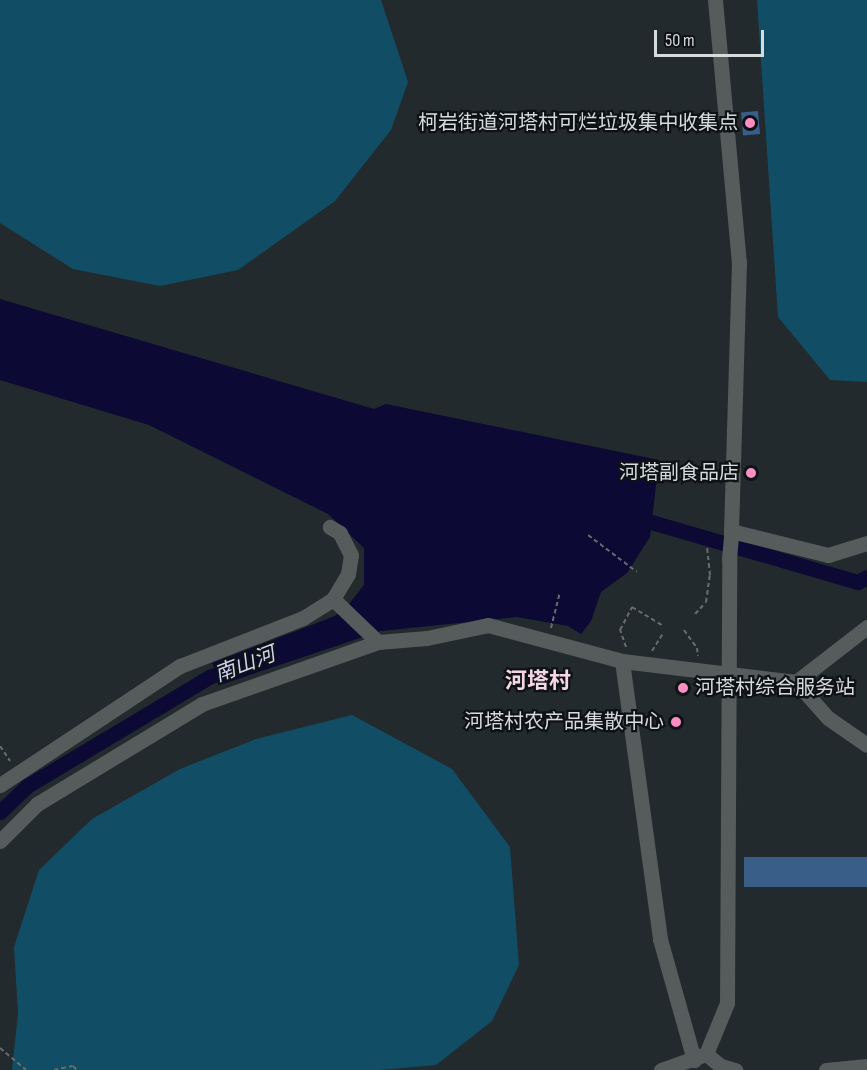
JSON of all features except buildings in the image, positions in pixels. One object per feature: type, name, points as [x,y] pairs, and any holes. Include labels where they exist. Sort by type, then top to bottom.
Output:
[{"type":"street","points":[[700,1057],[727,1003],[729,559],[739,262],[715,0]]},
{"type":"street","points":[[0,785],[17,771],[180,666],[303,618],[333,599],[348,574],[351,555],[340,533],[330,528]]},
{"type":"street","points":[[731,533],[828,555],[867,543]]},
{"type":"street","points":[[333,599],[378,642]]},
{"type":"street","points":[[0,841],[37,804],[202,704],[378,642],[427,638],[488,625],[632,662],[796,682],[828,718],[867,745]]},
{"type":"street","points":[[796,682],[867,627]]},
{"type":"street","points":[[632,662],[660,939],[700,1057]]},
{"type":"street","points":[[662,1070],[700,1057],[735,1070]]},
{"type":"street","points":[[826,1070],[867,1066]]},
{"type":"path","points":[[588,535],[637,572]]},
{"type":"path","points":[[695,614],[706,602],[710,575],[707,548]]},
{"type":"path","points":[[549,640],[560,592]]},
{"type":"path","points":[[662,625],[632,607],[620,630],[632,662],[664,632]]},
{"type":"path","points":[[684,630],[697,648],[698,669]]},
{"type":"path","points":[[0,746],[17,771]]},
{"type":"path","points":[[0,1048],[26,1070]]},
{"type":"path","points":[[54,1070],[73,1066],[77,1070]]},
{"type":"shaded area","points":[[0,0],[381,0],[408,82],[391,130],[335,201],[238,270],[160,286],[73,269],[0,223]]},
{"type":"shaded area","points":[[757,0],[867,0],[867,382],[830,380],[778,317]]},
{"type":"shaded area","points":[[352,715],[452,769],[510,847],[519,965],[492,1021],[436,1065],[380,1070],[12,1070],[18,1013],[14,947],[39,870],[92,819],[180,769],[256,739]]},
{"type":"water","points":[[0,299],[374,409],[386,404],[659,460],[650,537],[627,573],[601,592],[591,621],[581,634],[568,626],[517,617],[381,631],[223,684],[212,663],[335,616],[349,604],[364,585],[364,548],[328,514],[149,425],[0,380]]},
{"type":"waterway","points":[[634,517],[858,582],[867,577]]},
{"type":"waterway","name":"南山河","points":[[0,812],[27,786],[209,677],[237,667]]},
{"type":"place","name":"柯岩街道河塔村可烂垃圾集中收集点","points":[[750,123]]},
{"type":"place","name":"河塔副食品店","points":[[751,473]]},
{"type":"place","name":"河塔村综合服务站","points":[[683,688]]},
{"type":"place","name":"河塔村农产品集散中心","points":[[676,722]]},
{"type":"district","name":"河塔村","points":[[538,682]]}]
